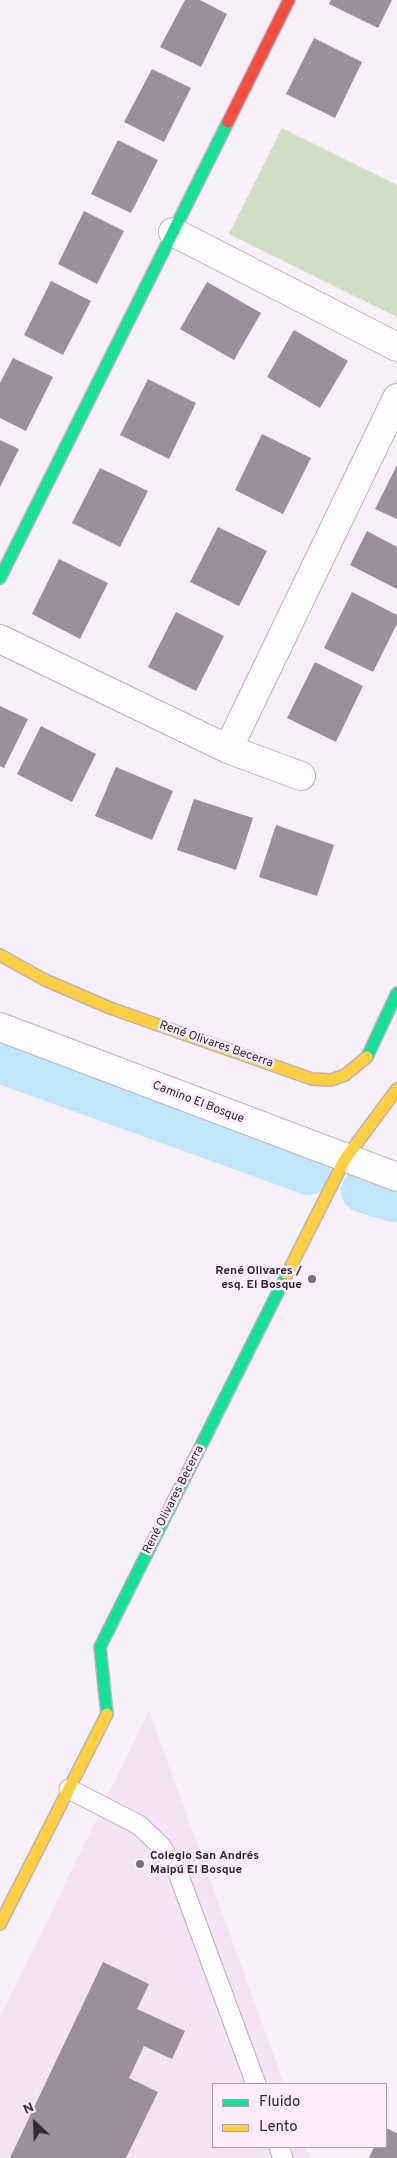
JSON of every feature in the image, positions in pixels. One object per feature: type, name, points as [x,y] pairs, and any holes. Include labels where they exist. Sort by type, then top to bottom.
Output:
[{"type":"street","points":[[0,578],[289,0]]},
{"type":"street","points":[[173,232],[397,347]]},
{"type":"street","points":[[228,750],[397,398]]},
{"type":"street","points":[[0,639],[228,750],[301,776]]},
{"type":"street","name":"René Olivares Becerra","points":[[0,955],[45,980],[110,1008],[312,1079],[331,1080],[346,1075],[359,1065],[368,1055],[397,993]]},
{"type":"street","name":"Camino El Bosque","points":[[0,1028],[345,1159],[397,1176]]},
{"type":"street","name":"René Olivares Becerra","points":[[0,1924],[108,1712],[100,1647],[345,1159],[397,1089]]},
{"type":"lane","points":[[69,1789],[140,1825],[161,1846],[170,1859],[178,1873],[256,2083]]},
{"type":"shaded area","name":"Colegio San Andrés Maipú El Bosque","points":[[149,1711],[284,2083],[212,2083],[212,2148],[306,2148],[310,2158],[0,2158],[0,2018]]},
{"type":"green space","points":[[282,128],[397,185],[397,317],[229,234]]},
{"type":"building","points":[[185,0],[200,0],[227,14],[201,67],[160,47]]},
{"type":"building","points":[[331,0],[392,0],[378,28],[329,4]]},
{"type":"building","points":[[314,38],[362,62],[335,118],[286,94]]},
{"type":"building","points":[[152,69],[191,88],[164,142],[124,122]]},
{"type":"building","points":[[118,140],[158,160],[131,213],[91,194]]},
{"type":"building","points":[[84,211],[124,231],[97,284],[58,264]]},
{"type":"building","points":[[51,281],[91,301],[63,355],[24,335]]},
{"type":"building","points":[[207,282],[261,313],[234,360],[180,329]]},
{"type":"building","points":[[294,330],[348,361],[320,408],[267,377]]},
{"type":"building","points":[[13,358],[53,377],[26,431],[0,418],[0,383]]},
{"type":"building","points":[[148,379],[196,403],[169,459],[120,435]]},
{"type":"building","points":[[262,434],[311,458],[283,514],[235,490]]},
{"type":"building","points":[[0,440],[19,449],[0,487]]},
{"type":"building","points":[[397,465],[397,519],[375,509]]},
{"type":"building","points":[[100,468],[148,491],[120,547],[72,523]]},
{"type":"building","points":[[218,527],[267,551],[239,606],[190,582]]},
{"type":"building","points":[[367,531],[397,547],[397,589],[350,565]]},
{"type":"building","points":[[59,559],[108,583],[80,639],[32,614]]},
{"type":"building","points":[[352,592],[397,615],[397,624],[373,672],[324,648]]},
{"type":"building","points":[[176,612],[224,636],[196,691],[148,667]]},
{"type":"building","points":[[315,662],[363,686],[336,742],[287,718]]},
{"type":"building","points":[[0,706],[28,719],[4,768],[0,766]]},
{"type":"building","points":[[41,726],[96,754],[72,802],[17,774]]},
{"type":"building","points":[[116,767],[173,791],[152,840],[95,816]]},
{"type":"building","points":[[194,799],[253,818],[236,870],[177,850]]},
{"type":"building","points":[[276,825],[334,845],[317,896],[259,877]]},
{"type":"building","points":[[103,1962],[149,1984],[137,2009],[185,2031],[172,2059],[144,2046],[129,2078],[158,2092],[126,2158],[10,2158]]},
{"type":"building","points":[[387,2128],[397,2133],[397,2158],[369,2158],[374,2148],[387,2148]]},
{"type":"waterway","points":[[0,1061],[309,1173]]},
{"type":"waterway","points":[[363,1191],[393,1200]]},
{"type":"traffic: fast","points":[[0,578],[228,122]]},
{"type":"traffic: fast","points":[[367,1057],[397,993]]},
{"type":"traffic: fast","points":[[107,1714],[100,1647],[287,1274]]},
{"type":"traffic: slow","points":[[0,955],[45,980],[110,1008],[312,1079],[331,1080],[345,1075],[367,1057]]},
{"type":"traffic: slow","points":[[287,1274],[345,1159],[397,1089]]},
{"type":"traffic: slow","points":[[0,1924],[107,1714]]},
{"type":"traffic: jam","points":[[228,122],[289,0]]},
{"type":"place","name":"René Olivares / esq. El Bosque","points":[[312,1279]]},
{"type":"place","name":"Colegio San Andrés Maipú El Bosque","points":[[140,1864]]}]
